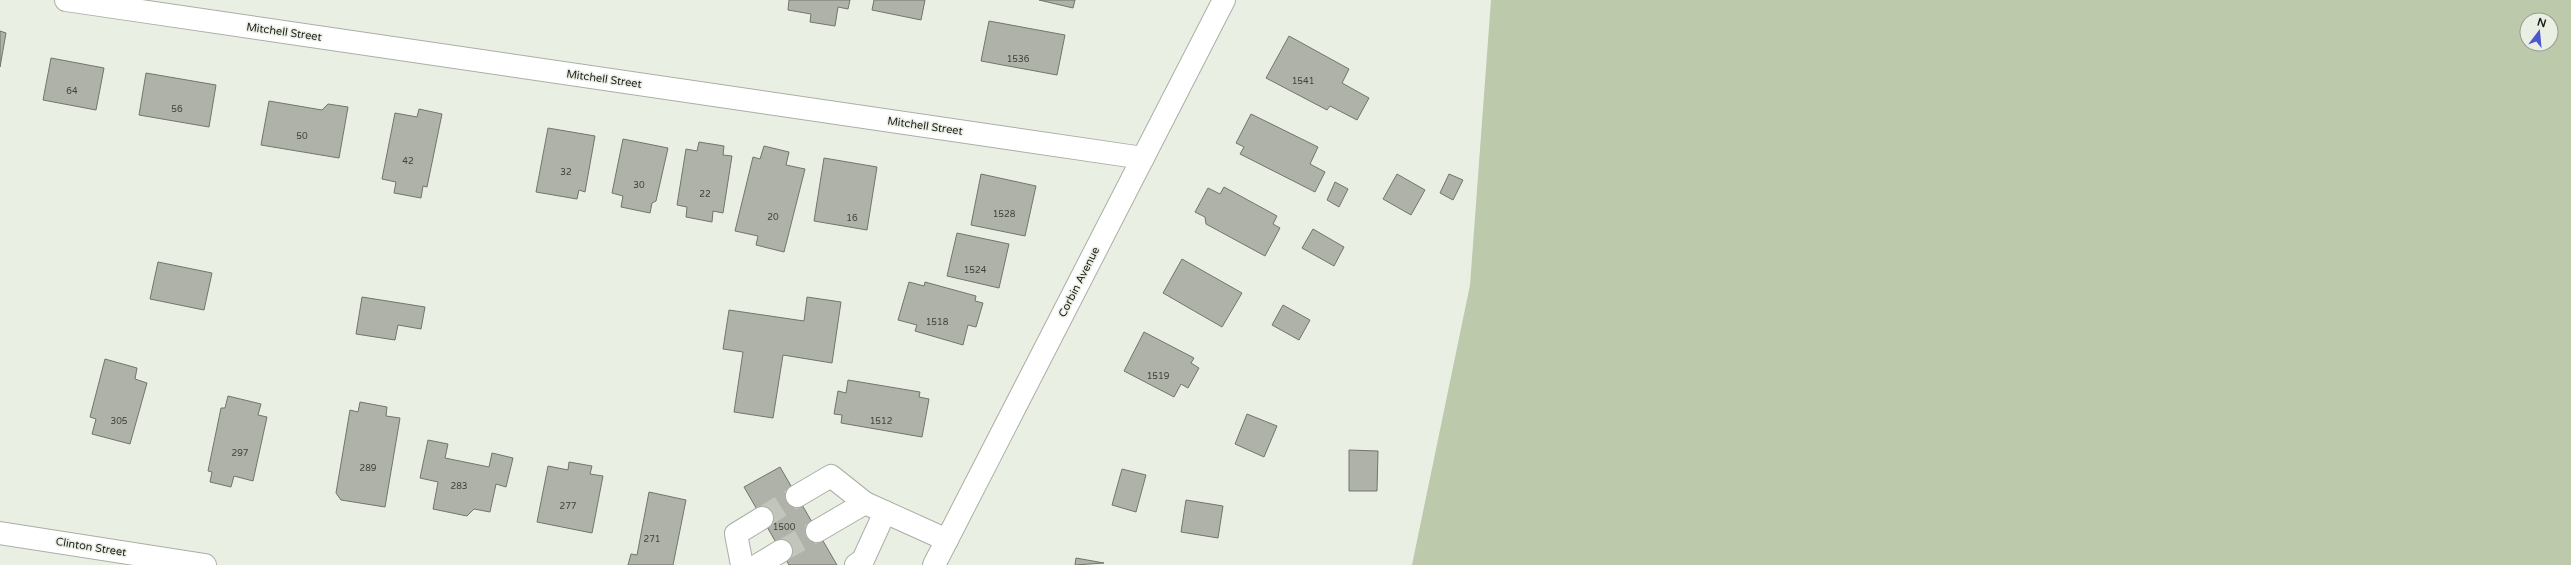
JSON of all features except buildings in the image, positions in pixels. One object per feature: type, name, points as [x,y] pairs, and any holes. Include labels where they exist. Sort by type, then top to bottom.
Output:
[{"type":"street","name":"Mitchell Street","points":[[66,0],[1143,158]]},
{"type":"street","name":"Corbin Avenue","points":[[934,565],[1224,0]]},
{"type":"street","points":[[797,496],[831,476],[865,503],[947,540]]},
{"type":"street","points":[[817,531],[865,503]]},
{"type":"street","points":[[856,565],[863,560],[885,512]]},
{"type":"street","points":[[742,565],[736,534],[762,518]]},
{"type":"street","name":"Clinton Street","points":[[0,533],[205,565]]},
{"type":"street","points":[[758,565],[781,551]]},
{"type":"green space","points":[[1491,0],[2571,0],[2571,565],[1412,565],[1470,285]]},
{"type":"tunnel","points":[[762,518],[797,496]]},
{"type":"tunnel","points":[[781,551],[817,531]]}]
